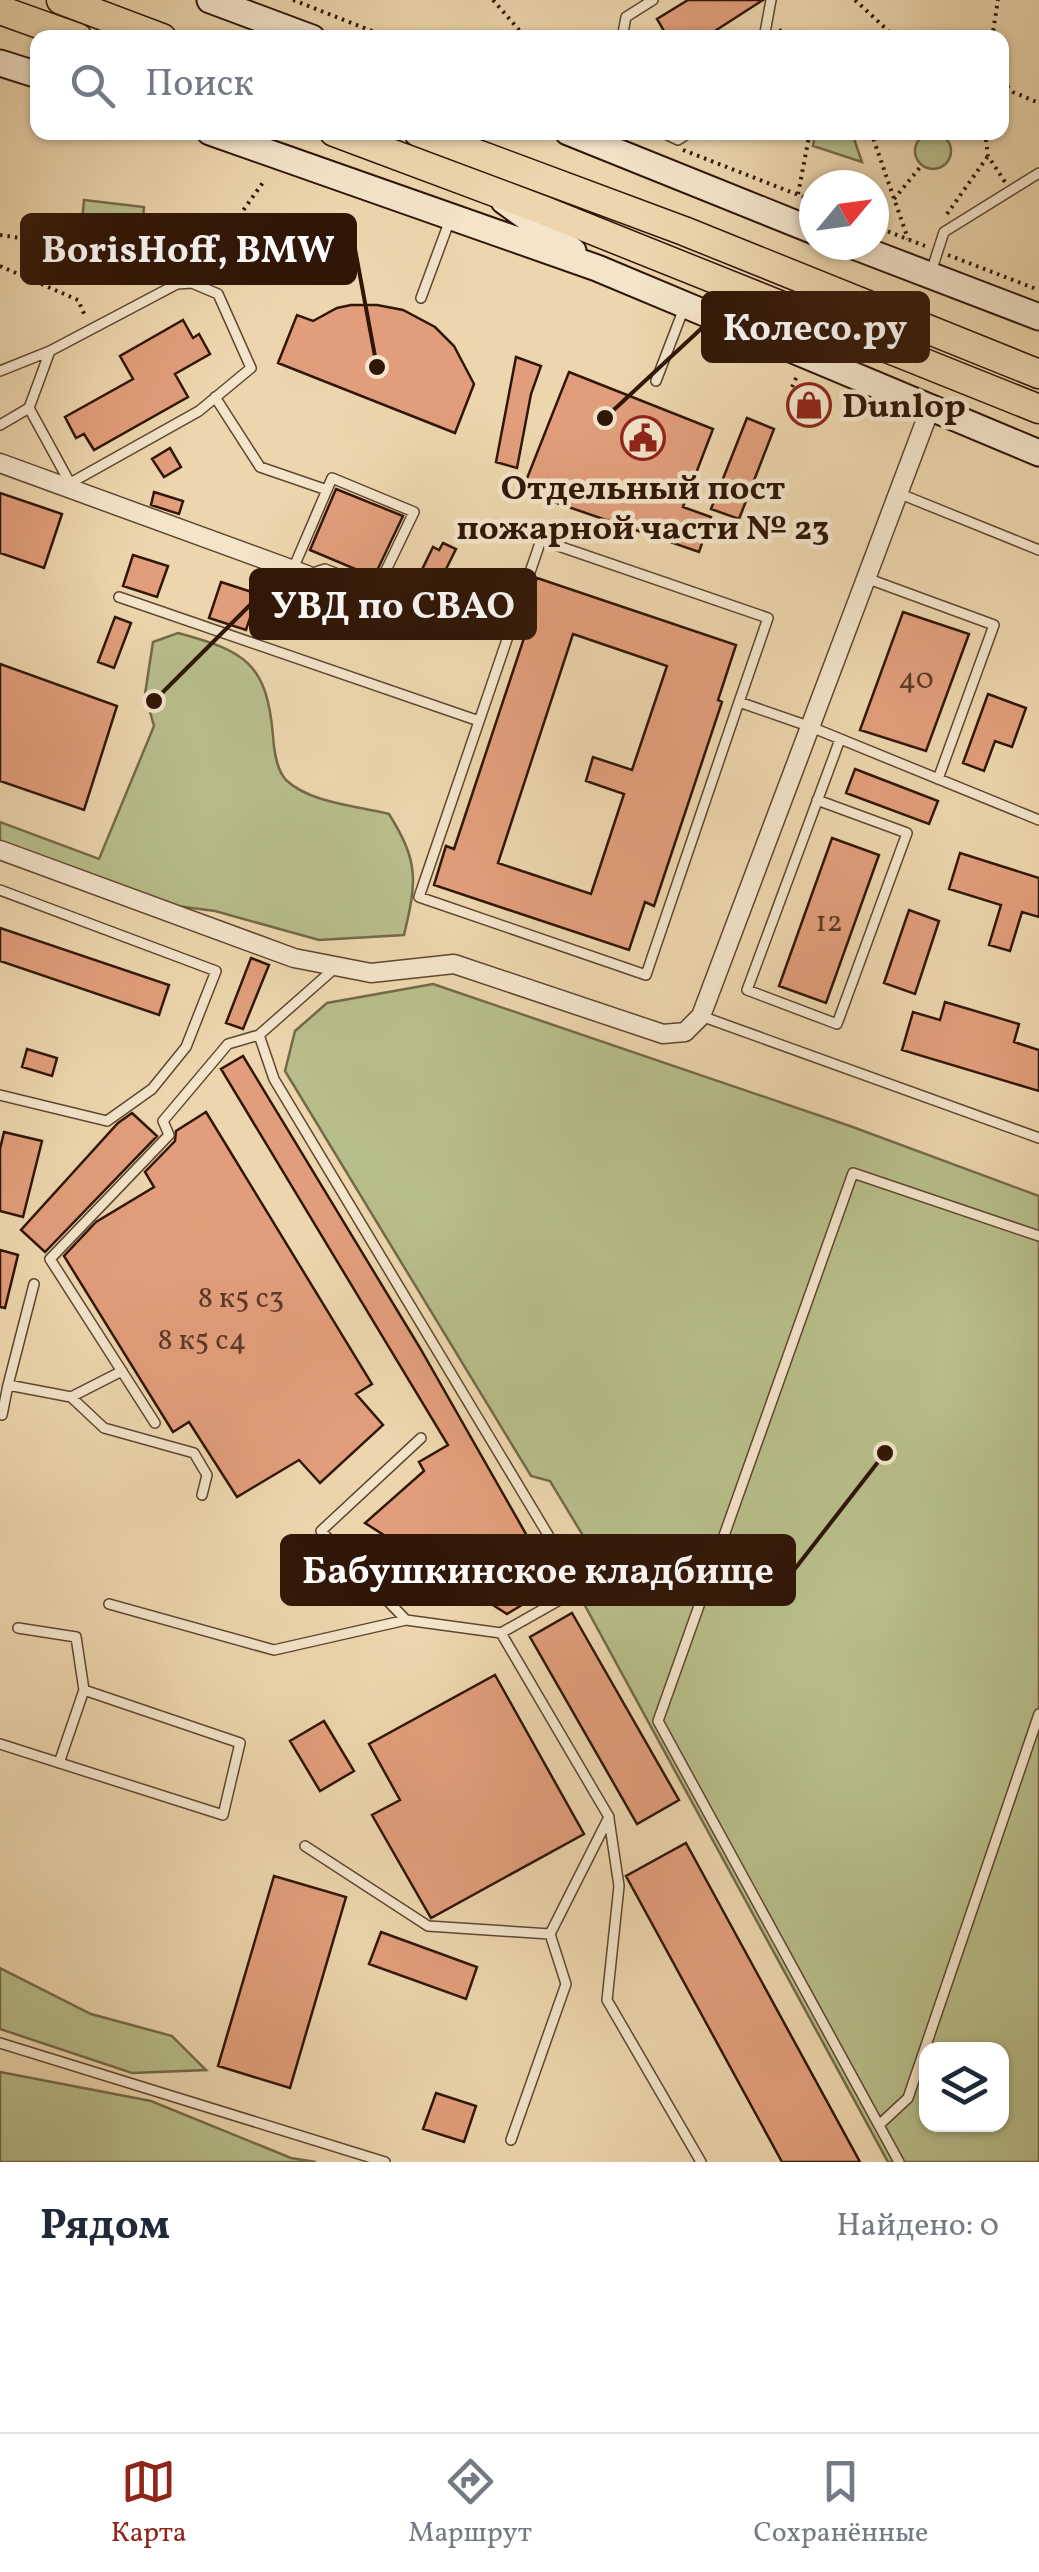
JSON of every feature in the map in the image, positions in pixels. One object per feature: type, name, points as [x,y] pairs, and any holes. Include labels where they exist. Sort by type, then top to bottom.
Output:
[{"type":"main road","points":[[61,0],[141,30]]},
{"type":"main road","points":[[0,10],[56,30]]},
{"type":"main road","points":[[355,140],[1039,410]]},
{"type":"main road","points":[[439,140],[684,231],[1039,374]]},
{"type":"street","points":[[210,0],[291,30]]},
{"type":"street","points":[[0,63],[30,72]]},
{"type":"street","points":[[233,140],[597,268],[1039,453]]},
{"type":"street","points":[[607,140],[799,223]]},
{"type":"street","points":[[492,192],[597,268]]},
{"type":"street","points":[[889,253],[934,263],[1039,316]]},
{"type":"street","points":[[0,850],[294,958],[370,973],[454,964],[663,1034],[685,1032],[701,1016],[930,410]]},
{"type":"street","points":[[0,463],[300,573]]},
{"type":"lane","points":[[765,30],[772,0]]},
{"type":"lane","points":[[624,30],[626,17],[648,1]]},
{"type":"lane","points":[[934,263],[944,232],[1039,173]]},
{"type":"lane","points":[[421,298],[452,215]]},
{"type":"lane","points":[[0,372],[50,351],[177,284],[192,283],[218,294],[251,368],[199,410],[66,485],[29,408]]},
{"type":"lane","points":[[656,381],[685,305]]},
{"type":"lane","points":[[0,425],[29,408],[50,351]]},
{"type":"lane","points":[[215,397],[260,467],[327,490]]},
{"type":"lane","points":[[332,478],[414,512],[377,588],[325,569],[300,573],[327,490],[332,478]]},
{"type":"lane","points":[[898,492],[1039,550]]},
{"type":"lane","points":[[541,540],[768,618],[739,702],[646,975],[419,897],[541,540]]},
{"type":"lane","points":[[866,578],[994,625],[938,779]]},
{"type":"lane","points":[[119,597],[479,721]]},
{"type":"lane","points":[[739,702],[811,727],[1039,820]]},
{"type":"lane","points":[[818,800],[907,833],[836,1024],[747,990],[840,739]]},
{"type":"lane","points":[[0,890],[216,971],[186,1047],[152,1089],[107,1122],[0,1095]]},
{"type":"lane","points":[[155,1423],[50,1258],[169,1135],[164,1121],[228,1044],[259,1035],[337,966]]},
{"type":"lane","points":[[701,1016],[1039,1138]]},
{"type":"lane","points":[[109,1604],[274,1650],[406,1620],[501,1633],[563,1598],[574,1578],[274,1078],[259,1035]]},
{"type":"lane","points":[[900,2162],[658,1721],[853,1173],[1039,1236]]},
{"type":"lane","points":[[0,1427],[34,1284]]},
{"type":"lane","points":[[70,1397],[122,1371]]},
{"type":"lane","points":[[8,1385],[70,1397],[104,1428],[194,1453],[207,1475],[202,1495]]},
{"type":"lane","points":[[406,1620],[322,1531],[421,1438]]},
{"type":"lane","points":[[18,1628],[76,1637],[84,1690],[59,1763]]},
{"type":"lane","points":[[501,1633],[609,1816],[619,1886],[606,2000],[700,2162]]},
{"type":"lane","points":[[0,1744],[223,1816],[240,1744],[84,1690]]},
{"type":"lane","points":[[879,2125],[908,2098],[1039,1714]]},
{"type":"lane","points":[[511,2140],[566,1984],[550,1934],[609,1816]]},
{"type":"lane","points":[[305,1846],[428,1926],[550,1934]]},
{"type":"lane","points":[[0,2043],[385,2162]]},
{"type":"path","points":[[294,0],[370,30]]},
{"type":"path","points":[[493,0],[519,30]]},
{"type":"path","points":[[855,0],[887,30]]},
{"type":"path","points":[[993,30],[998,0]]},
{"type":"path","points":[[766,26],[777,30]]},
{"type":"path","points":[[1009,88],[1039,104]]},
{"type":"path","points":[[672,146],[798,194],[808,140]]},
{"type":"path","points":[[874,140],[908,239]]},
{"type":"path","points":[[986,140],[988,156],[1011,191]]},
{"type":"path","points":[[944,218],[988,156]]},
{"type":"path","points":[[894,199],[922,165]]},
{"type":"path","points":[[192,283],[264,181]]},
{"type":"path","points":[[889,232],[928,247],[933,234]]},
{"type":"path","points":[[0,234],[96,249],[217,247]]},
{"type":"path","points":[[934,263],[1039,290]]},
{"type":"path","points":[[0,266],[78,300],[91,329]]},
{"type":"green space","points":[[814,140],[854,140],[862,162],[813,146]]},
{"type":"green space","points":[[920,140],[946,140],[949,158],[940,167],[926,167],[917,158],[915,151]]},
{"type":"green space","points":[[84,200],[144,207],[140,246],[80,242]]},
{"type":"green space","points":[[178,633],[236,654],[258,676],[270,711],[276,759],[286,780],[321,799],[389,814],[406,846],[413,872],[404,935],[319,940],[215,911],[161,904],[0,844],[0,822],[99,859],[154,726],[145,694],[153,642]]},
{"type":"green space","points":[[433,984],[850,1126],[1039,1196],[1039,2162],[888,2162],[583,1602],[602,1567],[550,1481],[531,1476],[285,1071],[295,1031],[327,1003]]},
{"type":"green space","points":[[0,1968],[91,2014],[172,2036],[206,2070],[132,2073],[0,2029]]},
{"type":"green space","points":[[0,2072],[151,2101],[291,2158],[316,2162],[0,2162]]},
{"type":"building","points":[[688,0],[763,0],[716,30],[663,30],[657,19]]},
{"type":"building","points":[[351,305],[403,310],[435,327],[454,346],[474,384],[455,433],[278,363],[297,315],[313,321]]},
{"type":"building","points":[[183,320],[193,338],[199,334],[210,354],[175,374],[188,397],[94,450],[84,434],[76,438],[65,417],[133,379],[120,356]]},
{"type":"building","points":[[516,357],[541,366],[531,394],[517,468],[496,462]]},
{"type":"building","points":[[569,372],[713,429],[683,507],[711,517],[699,552],[522,491]]},
{"type":"building","points":[[747,418],[774,429],[739,519],[711,509]]},
{"type":"building","points":[[170,448],[181,467],[164,477],[152,459]]},
{"type":"building","points":[[336,489],[403,516],[374,577],[310,550]]},
{"type":"building","points":[[154,492],[183,501],[179,514],[151,505]]},
{"type":"building","points":[[0,493],[62,514],[44,568],[0,553]]},
{"type":"building","points":[[443,543],[456,549],[433,595],[440,598],[428,620],[399,604],[410,584],[414,586],[433,547],[439,550]]},
{"type":"building","points":[[133,555],[168,566],[157,597],[123,586]]},
{"type":"building","points":[[537,578],[736,645],[718,700],[722,702],[654,906],[645,902],[629,950],[434,885],[446,846],[454,849],[530,620],[523,618]],"holes":[[[573,634],[667,666],[632,770],[593,757],[586,781],[624,794],[591,894],[498,863]]]},
{"type":"building","points":[[221,582],[258,594],[246,630],[209,618]]},
{"type":"building","points":[[903,612],[969,634],[926,751],[860,730]]},
{"type":"building","points":[[115,617],[131,623],[114,668],[98,662]]},
{"type":"building","points":[[0,664],[117,706],[84,810],[0,781]]},
{"type":"building","points":[[988,694],[1026,708],[1012,747],[995,741],[984,771],[963,763]]},
{"type":"building","points":[[855,769],[938,801],[929,824],[846,793]]},
{"type":"building","points":[[832,838],[879,855],[826,1003],[779,986]]},
{"type":"building","points":[[960,853],[1039,878],[1039,917],[1022,912],[1010,951],[989,945],[1001,905],[949,889]]},
{"type":"building","points":[[909,910],[939,921],[915,994],[884,983]]},
{"type":"building","points":[[0,928],[169,985],[159,1015],[0,961]]},
{"type":"building","points":[[251,958],[269,965],[243,1029],[226,1023]]},
{"type":"building","points":[[945,1002],[1019,1024],[1014,1042],[1039,1050],[1039,1091],[902,1050],[913,1012],[940,1020]]},
{"type":"building","points":[[27,1049],[57,1058],[52,1076],[22,1067]]},
{"type":"building","points":[[243,1056],[420,1348],[555,1585],[507,1614],[365,1523],[424,1471],[419,1462],[448,1445],[221,1069]]},
{"type":"building","points":[[206,1112],[372,1384],[356,1394],[383,1425],[320,1483],[299,1460],[237,1497],[189,1422],[173,1432],[64,1256],[96,1222],[154,1187],[145,1172],[175,1141],[176,1131]]},
{"type":"building","points":[[132,1113],[157,1136],[45,1252],[21,1230],[118,1123]]},
{"type":"building","points":[[4,1132],[42,1141],[23,1217],[0,1211],[0,1149]]},
{"type":"building","points":[[0,1250],[18,1255],[5,1308],[0,1307]]},
{"type":"building","points":[[572,1613],[679,1800],[637,1824],[530,1637]]},
{"type":"building","points":[[495,1675],[584,1834],[431,1918],[372,1815],[400,1800],[369,1744]]},
{"type":"building","points":[[324,1721],[354,1771],[320,1791],[290,1741]]},
{"type":"building","points":[[686,1843],[860,2162],[782,2162],[626,1876]]},
{"type":"building","points":[[274,1876],[346,1897],[290,2088],[218,2066]]},
{"type":"building","points":[[381,1932],[477,1967],[466,1999],[369,1964]]},
{"type":"building","points":[[436,2093],[476,2106],[464,2142],[423,2129]]},
{"type":"place","name":"BorisHoff, BMW","points":[[377,367]]},
{"type":"place","name":"Dunlop","points":[[809,405]]},
{"type":"place","name":"Колесо.ру","points":[[605,418]]},
{"type":"place","name":"Отдельный пост пожарной части № 23","points":[[643,438]]},
{"type":"place","name":"УВД по СВАО","points":[[154,701]]},
{"type":"place","name":"Бабушкинское кладбище","points":[[885,1453]]}]
